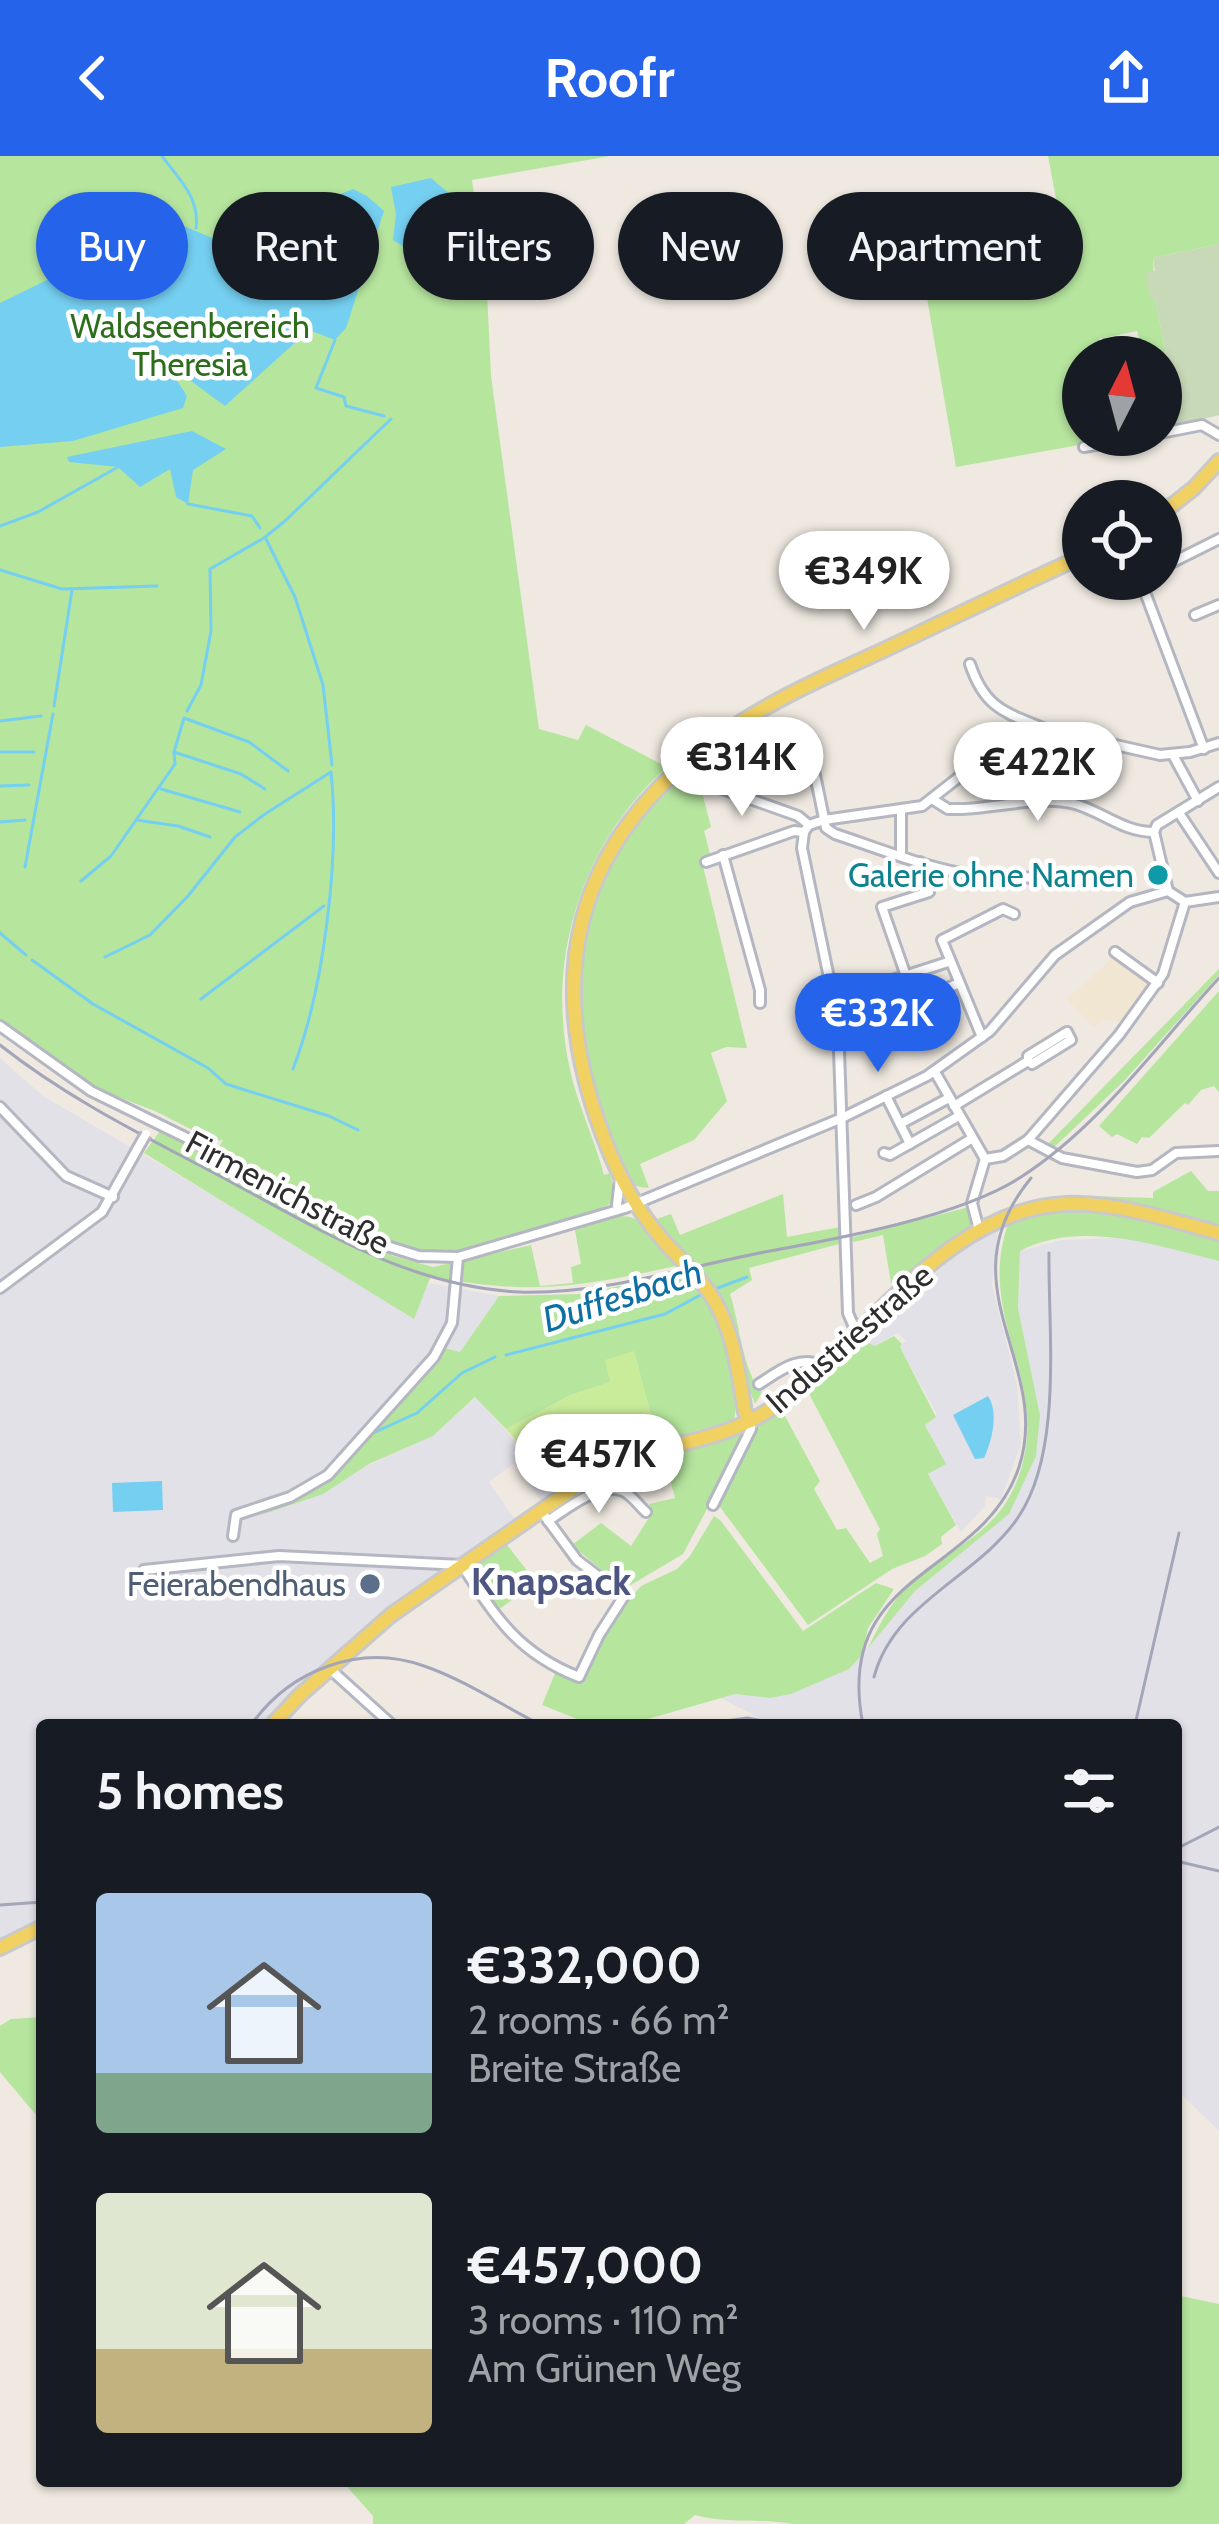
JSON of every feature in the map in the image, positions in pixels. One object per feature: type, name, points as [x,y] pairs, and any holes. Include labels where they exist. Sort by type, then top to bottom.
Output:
[{"type":"main road","points":[[1182,497],[1219,461]]},
{"type":"main road","points":[[751,1421],[752,1409],[726,1323],[708,1291],[633,1202],[620,1178],[579,1060],[572,1005],[575,957],[590,894],[635,814],[680,766],[725,733],[777,702],[1062,566]]},
{"type":"main road","name":"Industriestraße","points":[[278,1719],[391,1615],[544,1515],[609,1465],[751,1421],[979,1230],[1019,1211],[1074,1204],[1131,1210],[1219,1233]]},
{"type":"main road","points":[[0,1948],[36,1930]]},
{"type":"street","points":[[1182,429],[1206,425],[1219,435]]},
{"type":"street","points":[[1182,558],[1219,539]]},
{"type":"street","points":[[1148,600],[1204,749]]},
{"type":"street","points":[[1195,616],[1219,604]]},
{"type":"street","points":[[970,664],[991,704],[1006,715],[1050,730],[1054,742]]},
{"type":"street","points":[[706,862],[824,820],[922,806],[982,759],[1054,742],[1089,739],[1173,755],[1219,743]]},
{"type":"street","points":[[1173,755],[1198,801]]},
{"type":"street","points":[[680,766],[697,780],[803,818],[807,828],[802,848],[836,998],[848,1312],[856,1334]]},
{"type":"street","points":[[814,770],[826,828],[836,834],[959,875],[988,880],[1064,874]]},
{"type":"street","points":[[1219,787],[1157,825],[1154,832],[1168,891],[1185,902],[1219,897]]},
{"type":"street","points":[[932,799],[944,807],[962,809],[1064,802],[1134,831],[1154,832]]},
{"type":"street","points":[[901,812],[901,856]]},
{"type":"street","points":[[1179,813],[1219,873]]},
{"type":"street","points":[[723,855],[760,1003]]},
{"type":"street","points":[[906,976],[882,907],[928,892],[920,862]]},
{"type":"street","name":"Firmenichstraße","points":[[0,1026],[76,1083],[374,1242],[418,1256],[458,1257],[600,1216],[842,1118],[934,1072],[982,1037],[1054,955],[1130,902],[1168,891]]},
{"type":"street","points":[[985,1159],[1003,1156],[1028,1140],[1158,983],[1174,947],[1185,902]]},
{"type":"street","points":[[982,1037],[942,940],[1003,909],[1014,914]]},
{"type":"street","points":[[1115,952],[1158,983]]},
{"type":"street","points":[[836,998],[948,962]]},
{"type":"street","points":[[894,980],[904,1007],[958,984]]},
{"type":"street","points":[[884,1153],[890,1155],[910,1144],[954,1107],[1067,1033],[1071,1040],[1032,1064],[1028,1061]]},
{"type":"street","points":[[934,1072],[985,1159]]},
{"type":"street","points":[[886,1096],[910,1144]]},
{"type":"street","points":[[0,1107],[66,1176],[113,1197]]},
{"type":"street","points":[[900,1124],[954,1107]]},
{"type":"street","points":[[0,1288],[81,1231],[113,1197],[154,1121]]},
{"type":"street","points":[[856,1205],[970,1139]]},
{"type":"street","points":[[1028,1140],[1062,1158],[1137,1172],[1176,1154],[1219,1151]]},
{"type":"street","points":[[979,1230],[972,1203],[985,1159]]},
{"type":"street","points":[[617,1205],[620,1178]]},
{"type":"street","name":"Firmenichstraße","points":[[600,1216],[633,1202]]},
{"type":"street","points":[[233,1536],[236,1516],[307,1490],[339,1465],[434,1357],[450,1334],[458,1257]]},
{"type":"street","points":[[759,1384],[797,1363],[813,1361],[821,1366]]},
{"type":"street","points":[[713,1505],[751,1421]]},
{"type":"street","points":[[144,1570],[279,1556],[462,1565],[495,1616],[523,1646],[543,1662],[576,1677],[624,1596],[577,1560],[544,1515],[612,1489],[625,1492],[646,1512]]},
{"type":"street","points":[[438,1562],[444,1578]]},
{"type":"street","points":[[419,1563],[444,1578]]},
{"type":"street","points":[[330,1670],[382,1719]]},
{"type":"shaded area","points":[[1115,956],[1150,981],[1149,986],[1123,1021],[1101,1020],[1094,1027],[1067,999]]},
{"type":"shaded area","points":[[0,1058],[43,1096],[290,1240],[413,1318],[429,1283],[499,1296],[460,1352],[445,1348],[338,1470],[305,1494],[261,1514],[433,1436],[476,1397],[557,1489],[541,1500],[514,1463],[489,1482],[515,1520],[366,1626],[302,1682],[268,1719],[36,1719],[36,1923],[0,1941]]},
{"type":"shaded area","points":[[998,1230],[992,1285],[1017,1385],[1021,1444],[1001,1499],[986,1496],[985,1506],[961,1532],[928,1474],[945,1463],[925,1424],[937,1414],[899,1346],[906,1341],[898,1333],[875,1346],[862,1340],[959,1252]]},
{"type":"shaded area","points":[[1114,1238],[1154,1243],[1219,1261],[1219,2131],[1182,2095],[1182,1719],[761,1719],[719,1697],[770,1698],[849,1669],[915,1591],[1009,1514],[1040,1415],[1018,1308],[1020,1251],[1062,1240]]},
{"type":"green space","name":"Waldseenbereich Theresia","points":[[0,156],[610,156],[472,180],[474,192],[403,192],[403,300],[487,300],[491,376],[539,729],[578,740],[586,725],[667,767],[612,830],[577,905],[567,945],[564,1028],[570,1070],[604,1175],[610,1173],[615,1195],[610,1204],[494,1246],[446,1253],[402,1248],[308,1204],[196,1136],[219,1147],[223,1140],[214,1141],[155,1111],[94,1088],[0,1021]]},
{"type":"green space","points":[[1048,156],[1219,156],[1219,244],[1153,258],[1162,336],[1138,336],[1137,331],[1062,336],[1062,448],[956,467],[927,300],[1083,300],[1083,192],[1055,192]]},
{"type":"green space","points":[[1219,244],[1219,415],[1182,425],[1182,336],[1162,336],[1145,273],[1155,271],[1153,258]]},
{"type":"green space","points":[[677,779],[701,788],[711,827],[704,831],[710,854],[701,858],[747,1048],[726,1047],[711,1053],[727,1101],[694,1140],[640,1164],[649,1188],[632,1183],[621,1169],[581,1057],[578,956],[599,882],[628,830]]},
{"type":"green space","points":[[1219,969],[1219,975],[1124,1081],[1051,1150],[1044,1148]]},
{"type":"green space","points":[[1219,991],[1219,1092],[1214,1086],[1201,1090],[1137,1144],[1117,1134],[1112,1137],[1099,1126]]},
{"type":"green space","points":[[160,1131],[393,1256],[433,1267],[531,1245],[540,1286],[573,1283],[571,1267],[581,1264],[575,1230],[626,1216],[643,1225],[676,1266],[611,1279],[554,1286],[526,1287],[497,1286],[431,1276],[414,1319],[144,1153]]},
{"type":"green space","points":[[1191,1171],[1208,1191],[1219,1191],[1219,1227],[1090,1196],[1153,1198],[1153,1192]]},
{"type":"green space","points":[[783,1194],[787,1237],[840,1227],[839,1244],[749,1268],[752,1280],[730,1294],[746,1360],[762,1392],[755,1404],[711,1288],[654,1220],[671,1214],[680,1235]]},
{"type":"green space","points":[[969,1207],[973,1225],[900,1284],[891,1283],[883,1235],[854,1242],[850,1238]]},
{"type":"green space","points":[[1051,1208],[1113,1209],[1219,1237],[1219,1261],[1093,1236],[1043,1242],[1020,1251],[1018,1308],[1040,1415],[1036,1456],[1009,1514],[915,1591],[868,1648],[902,1593],[991,1521],[1015,1486],[1027,1430],[1025,1400],[1004,1313],[1001,1252],[1010,1219]]},
{"type":"green space","points":[[678,1272],[706,1302],[726,1338],[735,1379],[734,1420],[658,1442],[634,1352],[611,1382],[571,1395],[506,1429],[475,1397],[433,1436],[369,1464],[323,1494],[261,1515],[305,1494],[338,1470],[445,1348],[460,1352],[499,1296],[585,1294]]},
{"type":"green space","points":[[894,1336],[936,1417],[925,1425],[946,1464],[928,1474],[956,1525],[925,1556],[892,1569],[808,1625],[720,1501],[759,1423],[780,1407],[820,1481],[814,1489],[837,1530],[846,1528],[870,1563],[883,1556],[880,1529],[806,1388],[862,1340],[875,1346]]},
{"type":"green space","points":[[634,1351],[659,1445],[607,1459],[557,1489],[506,1429],[571,1395],[610,1382],[605,1360]]},
{"type":"green space","points":[[741,1434],[742,1443],[683,1554],[624,1589],[572,1545],[601,1523],[631,1546],[652,1513],[649,1504],[675,1498],[667,1468],[633,1473],[629,1469],[613,1475],[612,1483],[548,1513],[597,1475],[619,1465]]},
{"type":"green space","points":[[714,1516],[803,1631],[876,1583],[894,1589],[868,1628],[862,1655],[849,1669],[791,1694],[770,1698],[735,1694],[648,1719],[577,1719],[542,1705],[556,1671],[582,1679],[622,1607],[641,1586],[677,1569]]},
{"type":"green space","points":[[504,1541],[536,1582],[497,1611],[470,1569]]},
{"type":"green space","points":[[36,2017],[36,2115],[0,2072],[0,2026],[11,2019]]},
{"type":"green space","points":[[1182,2296],[1219,2304],[1219,2524],[793,2524],[695,2515],[684,2524],[373,2524],[373,2516],[347,2487],[1182,2487]]},
{"type":"water","points":[[431,178],[447,192],[403,192],[403,246],[393,240],[396,214],[391,187]]},
{"type":"water","points":[[188,228],[212,238],[212,300],[355,300],[346,328],[335,340],[309,330],[225,406],[191,381],[184,363],[172,353],[165,362],[187,396],[183,408],[73,441],[0,447],[0,303],[36,285],[36,300],[188,300]]},
{"type":"water","points":[[192,431],[226,449],[193,470],[188,504],[176,497],[170,469],[140,487],[118,467],[69,462],[67,457]]},
{"type":"water","points":[[988,1396],[994,1418],[992,1435],[984,1458],[975,1459],[953,1415]]},
{"type":"water","points":[[162,1481],[163,1510],[113,1512],[112,1483]]},
{"type":"waterway","points":[[162,156],[191,198],[196,228]]},
{"type":"waterway","points":[[335,340],[316,388],[344,397],[346,406],[384,416]]},
{"type":"waterway","points":[[187,711],[201,685],[211,631],[210,569],[285,521],[391,419]]},
{"type":"waterway","points":[[0,526],[38,512],[118,467]]},
{"type":"waterway","points":[[188,504],[252,516],[260,528]]},
{"type":"waterway","points":[[266,539],[295,597],[323,685],[332,765]]},
{"type":"waterway","points":[[0,570],[62,589],[157,586]]},
{"type":"waterway","points":[[54,706],[72,590]]},
{"type":"waterway","points":[[25,867],[53,714]]},
{"type":"waterway","points":[[0,721],[41,716]]},
{"type":"waterway","points":[[81,881],[111,856],[175,764],[184,718],[249,742],[288,771]]},
{"type":"waterway","points":[[0,752],[34,752]]},
{"type":"waterway","points":[[174,752],[241,774],[265,789]]},
{"type":"waterway","points":[[105,957],[150,935],[235,837],[331,772],[333,843],[327,922],[313,1001],[293,1069]]},
{"type":"waterway","points":[[0,786],[29,785]]},
{"type":"waterway","points":[[161,789],[240,812]]},
{"type":"waterway","points":[[0,822],[25,820]]},
{"type":"waterway","points":[[136,820],[210,837]]},
{"type":"waterway","points":[[201,999],[324,906]]},
{"type":"waterway","points":[[0,933],[26,955]]},
{"type":"waterway","points":[[32,960],[93,1004],[208,1068],[226,1084],[329,1116],[358,1130]]},
{"type":"waterway","name":"Duffesbach","points":[[715,1289],[747,1277]]},
{"type":"waterway","name":"Duffesbach","points":[[506,1355],[665,1314],[706,1292]]},
{"type":"waterway","points":[[373,1433],[417,1413],[462,1373],[495,1357]]},
{"type":"railway","points":[[0,1045],[106,1115],[363,1251],[478,1288],[551,1292],[614,1284],[865,1232],[996,1191],[1050,1157],[1076,1134],[1219,978]]},
{"type":"railway","points":[[863,1719],[859,1674],[869,1634],[889,1604],[975,1532],[1000,1504],[1019,1467],[1026,1429],[1023,1393],[997,1289],[996,1254],[1006,1217],[1031,1178]]},
{"type":"railway","points":[[874,1677],[899,1628],[1002,1537],[1033,1489],[1048,1424],[1049,1253]]},
{"type":"railway","points":[[1136,1719],[1179,1533]]},
{"type":"railway","points":[[256,1719],[285,1689],[306,1676],[328,1666],[375,1658],[424,1666],[530,1719]]},
{"type":"railway","points":[[740,1719],[753,1719]]},
{"type":"railway","points":[[1182,1846],[1219,1827]]},
{"type":"railway","points":[[1182,1862],[1219,1871]]},
{"type":"railway","points":[[0,1905],[36,1902]]},
{"type":"place","name":"Galerie ohne Namen","points":[[1158,875]]},
{"type":"place","name":"Feierabendhaus","points":[[370,1584]]},
{"type":"district","name":"Knapsack","points":[[551,1581]]}]
